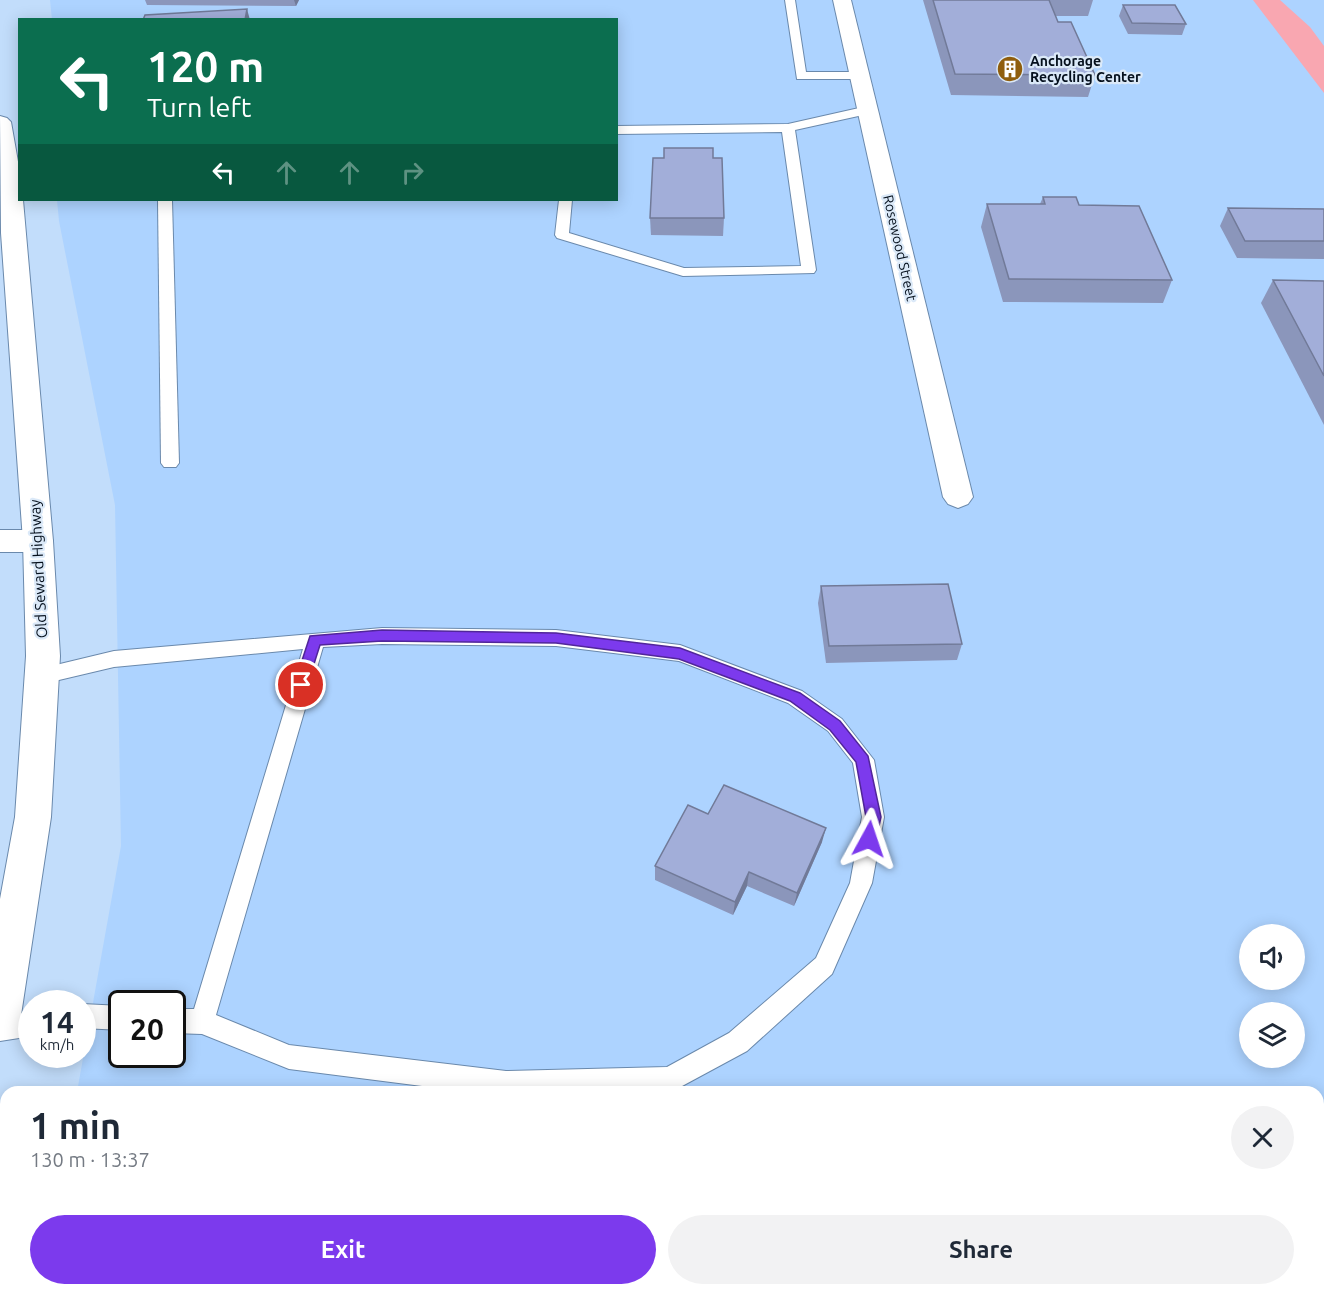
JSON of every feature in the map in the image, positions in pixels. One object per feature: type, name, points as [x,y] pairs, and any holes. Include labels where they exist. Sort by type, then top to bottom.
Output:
[{"type":"main road","name":"Rosewood Street","points":[[842,0],[958,497]]},
{"type":"main road","name":"Old Seward Highway","points":[[0,122],[15,188],[7,247],[38,541],[43,656],[33,817],[0,1015]]},
{"type":"main road","points":[[0,541],[38,541]]},
{"type":"lane","points":[[790,0],[801,76],[860,76]]},
{"type":"lane","points":[[618,130],[788,128],[868,110]]},
{"type":"lane","points":[[566,201],[562,235],[683,272],[809,270],[788,128]]},
{"type":"lane","points":[[165,201],[170,463]]},
{"type":"lane","points":[[42,676],[114,659],[315,640],[382,636],[556,638],[680,653],[795,697],[835,725],[863,760],[873,817],[861,883],[824,966],[738,1042],[669,1080],[506,1084],[289,1057],[202,1022],[186,1021]]},
{"type":"lane","points":[[202,1022],[315,640]]},
{"type":"lane","points":[[0,1029],[18,1026]]},
{"type":"shaded area","points":[[50,0],[1324,0],[1324,1086],[78,1086],[81,1068],[96,1068],[95,990],[121,846],[115,505],[59,221],[57,201],[618,201],[618,18],[52,18]]},
{"type":"shaded area","points":[[1253,0],[1280,0],[1310,27],[1324,46],[1324,93]]},
{"type":"building","name":"Anchorage Recycling Center","points":[[933,0],[1049,0],[1058,22],[1071,22],[1095,75],[955,74]]},
{"type":"building","points":[[1123,5],[1175,5],[1186,24],[1132,23]]},
{"type":"building","points":[[247,9],[245,18],[144,18],[145,15]]},
{"type":"building","points":[[664,148],[713,148],[713,158],[722,158],[724,218],[650,218],[653,158],[664,158]]},
{"type":"building","points":[[1043,197],[1076,197],[1079,205],[1139,206],[1172,280],[1009,279],[987,204],[1045,204]]},
{"type":"building","points":[[1228,208],[1324,209],[1324,241],[1245,241]]},
{"type":"building","points":[[1273,280],[1324,281],[1324,376]]},
{"type":"building","points":[[948,584],[962,644],[829,646],[821,586]]},
{"type":"building","points":[[724,785],[826,828],[797,893],[749,872],[735,902],[655,866],[688,805],[708,814]]},
{"type":"place","name":"Anchorage Recycling Center","points":[[1010,69]]},
{"type":"route","points":[[301,685],[315,640],[382,636],[556,638],[680,653],[795,697],[835,725],[863,760],[873,817],[869,839]]}]
